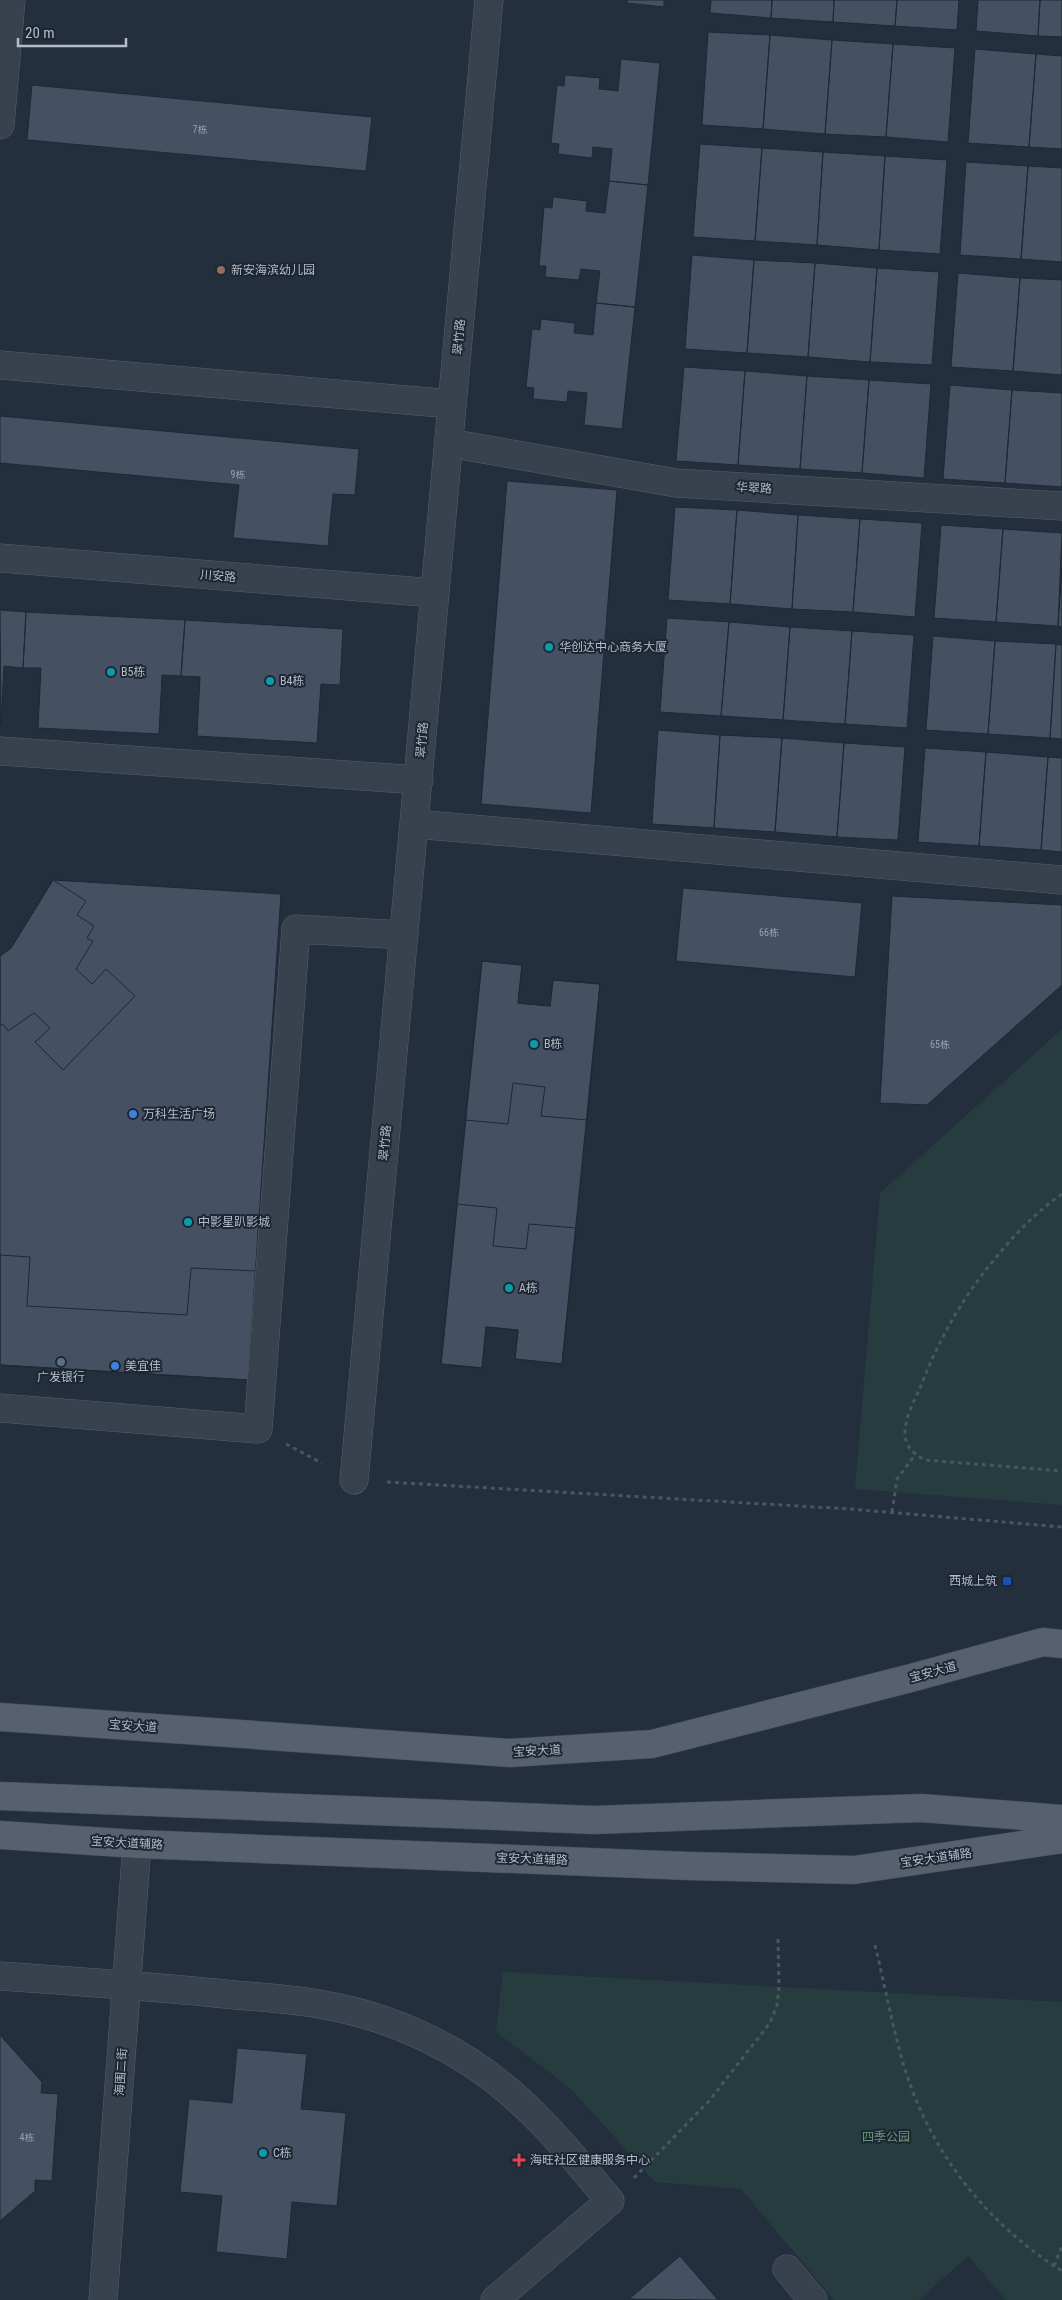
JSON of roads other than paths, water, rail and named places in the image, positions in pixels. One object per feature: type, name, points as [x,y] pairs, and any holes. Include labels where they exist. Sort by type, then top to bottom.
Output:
[{"type":"main road","name":"宝安大道","points":[[0,1717],[510,1753],[652,1744],[911,1678],[1043,1642],[1062,1644]]},
{"type":"main road","points":[[0,1796],[594,1820],[921,1808],[1062,1819]]},
{"type":"main road","name":"宝安大道辅路","points":[[0,1835],[137,1844],[690,1866],[854,1870],[1062,1839]]},
{"type":"street","points":[[0,125],[11,0]]},
{"type":"street","name":"翠竹路","points":[[354,1480],[490,0]]},
{"type":"street","points":[[0,365],[452,404]]},
{"type":"street","name":"华翠路","points":[[449,443],[676,483],[1062,506]]},
{"type":"street","name":"川安路","points":[[0,558],[435,593]]},
{"type":"street","points":[[0,752],[419,780]]},
{"type":"street","points":[[415,824],[1062,880]]},
{"type":"street","points":[[0,1408],[258,1429],[296,928],[404,935]]},
{"type":"street","name":"海围二街","points":[[103,2300],[137,1844]]},
{"type":"street","points":[[0,1976],[128,1984],[324,2005],[381,2018],[424,2036],[469,2062],[518,2099],[559,2140],[610,2201],[495,2300]]},
{"type":"street","points":[[787,2269],[813,2300]]},
{"type":"place","name":"新安海滨幼儿园","points":[[221,270]]},
{"type":"place","name":"华创达中心商务大厦","points":[[549,647]]},
{"type":"place","name":"B5栋","points":[[111,672]]},
{"type":"place","name":"B4栋","points":[[270,681]]},
{"type":"place","name":"B栋","points":[[534,1044]]},
{"type":"place","name":"万科生活广场","points":[[133,1114]]},
{"type":"place","name":"中影星趴影城","points":[[188,1222]]},
{"type":"place","name":"A栋","points":[[509,1288]]},
{"type":"place","name":"广发银行","points":[[61,1362]]},
{"type":"place","name":"美宜佳","points":[[115,1366]]},
{"type":"place","name":"西城上筑","points":[[1007,1581]]},
{"type":"place","name":"C栋","points":[[263,2153]]},
{"type":"place","name":"海旺社区健康服务中心","points":[[519,2160]]},
{"type":"park label","name":"四季公园","points":[[886,2137]]}]
